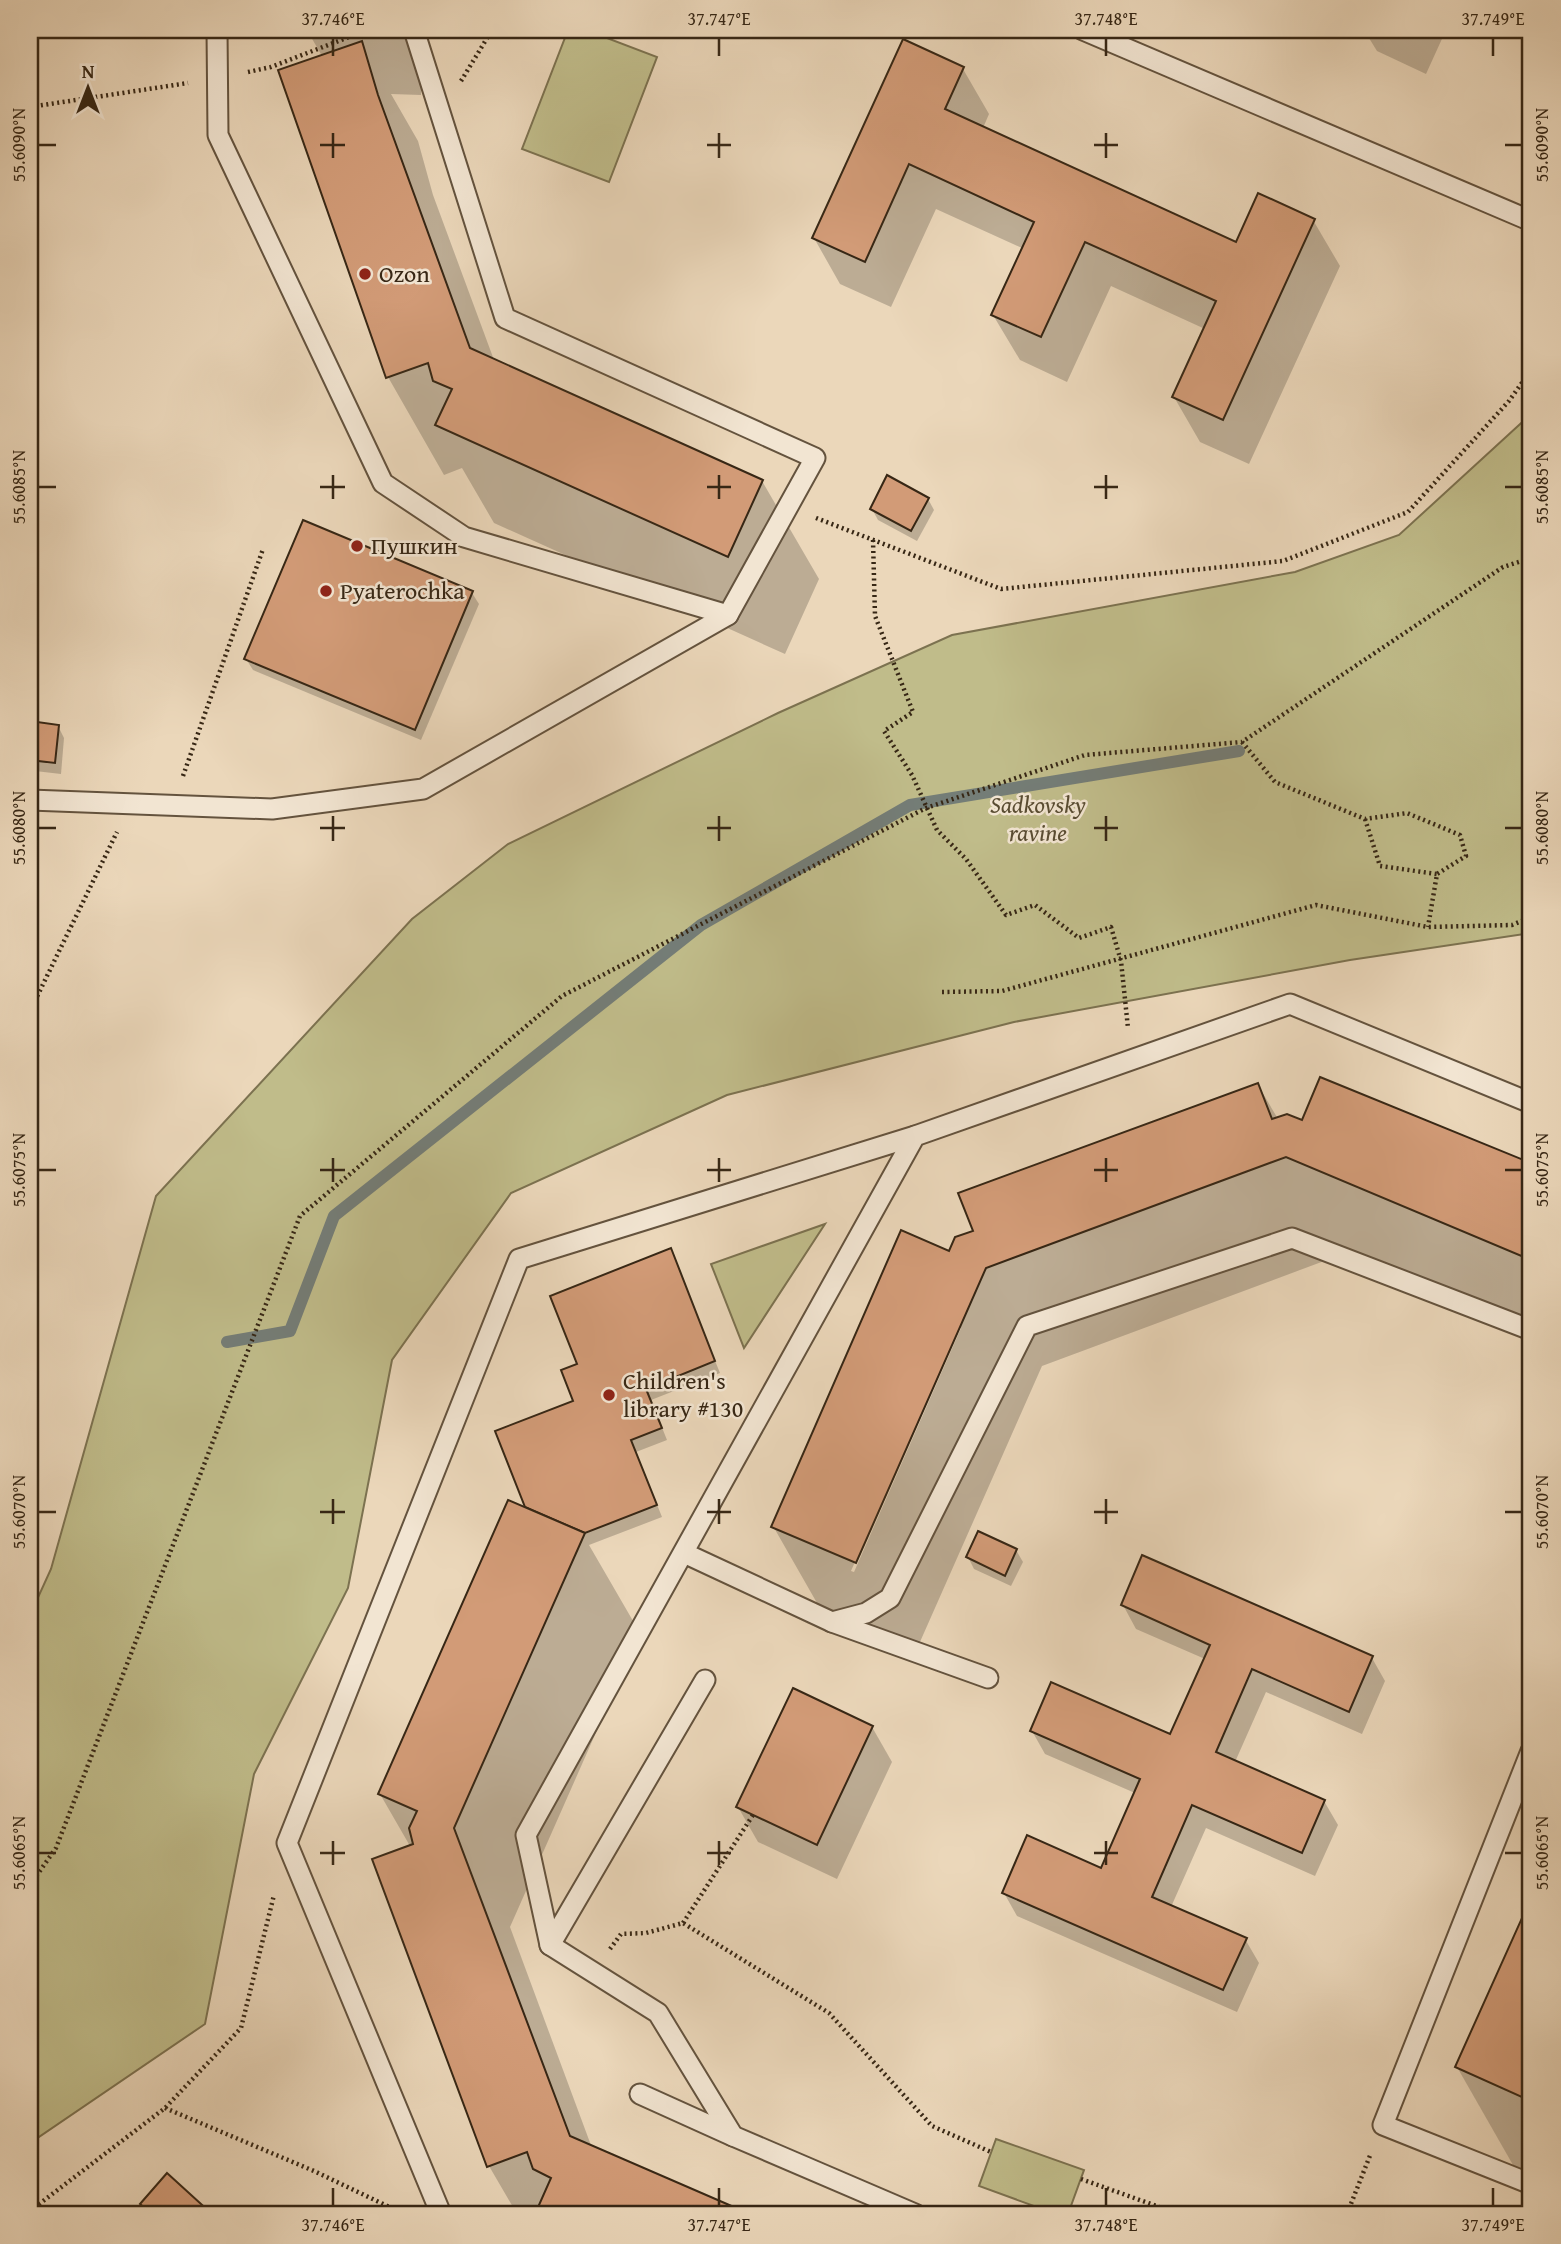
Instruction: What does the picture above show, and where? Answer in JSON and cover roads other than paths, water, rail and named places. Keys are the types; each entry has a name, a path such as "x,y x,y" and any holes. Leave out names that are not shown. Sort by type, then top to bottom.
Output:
{"lane":[{"path":"217,30 218,135 383,484 464,537 728,615"},
{"path":"30,800 272,809 423,789 728,615 815,458 505,318 414,30"},
{"path":"1083,30 1531,221"},
{"path":"441,2214 287,1843 519,1259 915,1136 1290,1004 1531,1103"},
{"path":"733,2136 658,2013 550,1945 526,1835 915,1136"},
{"path":"832,1622 866,1613 890,1598 1027,1326 1292,1238 1531,1330"},
{"path":"684,1553 832,1622 988,1678"},
{"path":"550,1945 705,1680"},
{"path":"1531,1751 1383,2125 1531,2184"},
{"path":"640,2094 915,2214"}],"waterway":[{"path":"227,1342 290,1331 334,1216 701,925 910,805 1239,751"}],"place":[{"name":"Ozon","path":"365,274"},
{"name":"Пушкин","path":"357,546"},
{"name":"Pyaterochka","path":"326,591"},
{"name":"Children's library #130","path":"609,1395"}],"park label":[{"name":"Sadkovsky ravine","path":"1038,819"}]}
